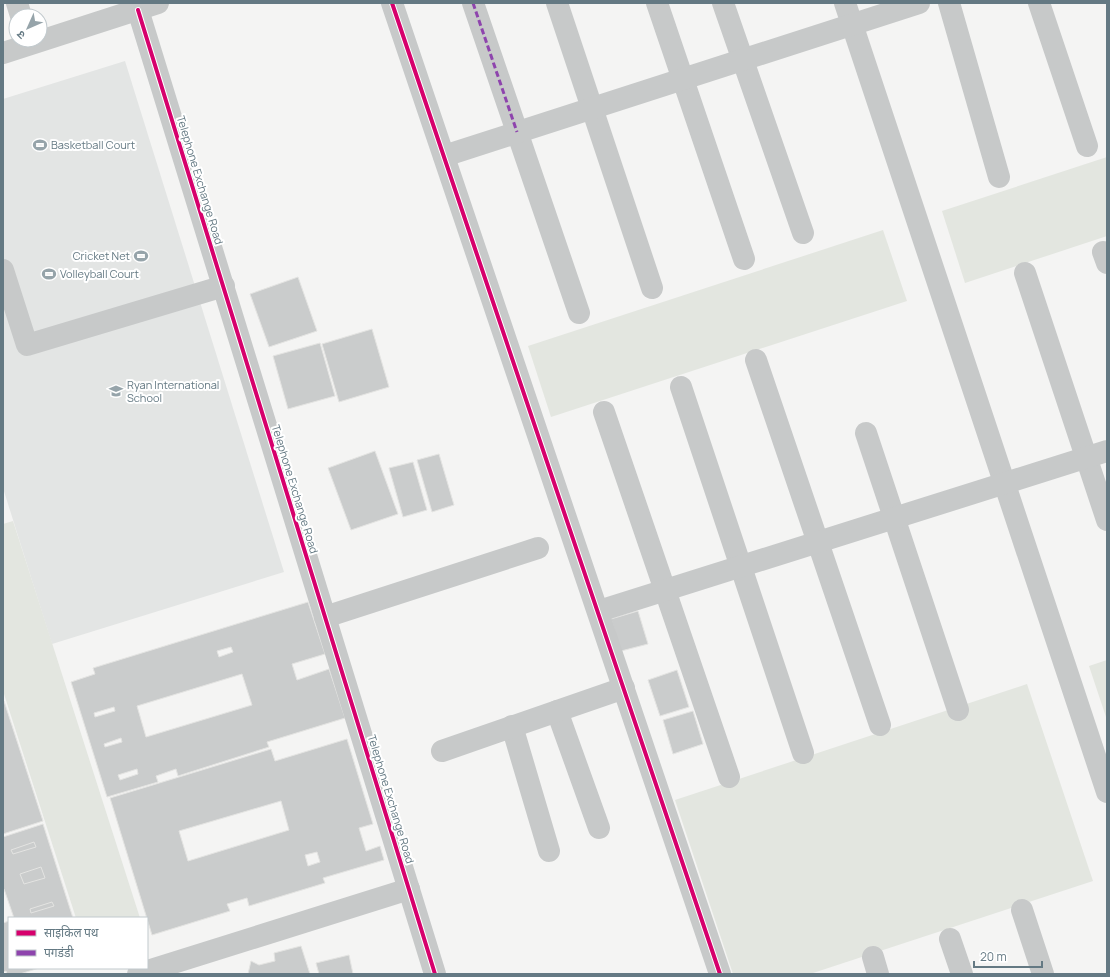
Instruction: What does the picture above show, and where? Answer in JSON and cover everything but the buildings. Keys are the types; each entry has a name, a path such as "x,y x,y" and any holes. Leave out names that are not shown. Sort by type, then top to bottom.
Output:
{"street":[{"path":"392,3 599,611 720,974"},
{"path":"473,3 579,313"},
{"path":"557,3 652,288"},
{"path":"657,3 744,259"},
{"path":"723,3 803,233"},
{"path":"845,3 1107,792"},
{"path":"444,156 920,3"},
{"path":"950,3 1000,177"},
{"path":"1039,3 1087,146"},
{"path":"48,36 148,6"},
{"name":"Telephone Exchange Road","path":"148,6 224,286 435,974"},
{"path":"3,53 15,48"},
{"path":"3,270 27,345 224,286"},
{"path":"1025,273 1107,520"},
{"path":"756,360 880,726"},
{"path":"681,387 803,753"},
{"path":"604,412 729,777"},
{"path":"866,433 958,710"},
{"path":"599,611 1107,451"},
{"path":"325,617 538,548"},
{"path":"442,751 624,688"},
{"path":"558,711 599,828"},
{"path":"512,726 549,851"},
{"path":"138,974 409,888"},
{"path":"1022,910 1043,974"},
{"path":"950,939 962,974"}],"shaded area":[{"name":"Ryan International School","path":"125,61 284,572 52,644 3,488 3,99"},
{"path":"1107,157 1107,236 965,283 942,211"},
{"path":"883,230 907,301 551,417 528,346"},
{"path":"13,521 140,917 76,917 3,694 3,524"},
{"path":"1107,660 1107,720 1089,666"},
{"path":"1027,684 1093,881 810,974 733,974 675,800"}],"marked path":[{"path":"473,3 517,132"}],"cycle path":[{"path":"392,3 720,974"},
{"path":"138,10 435,974"}],"place":[{"name":"Basketball Court","path":"40,145"},
{"name":"Cricket Net","path":"141,256"},
{"name":"Volleyball Court","path":"49,274"},
{"name":"Ryan International School","path":"116,391"}]}
